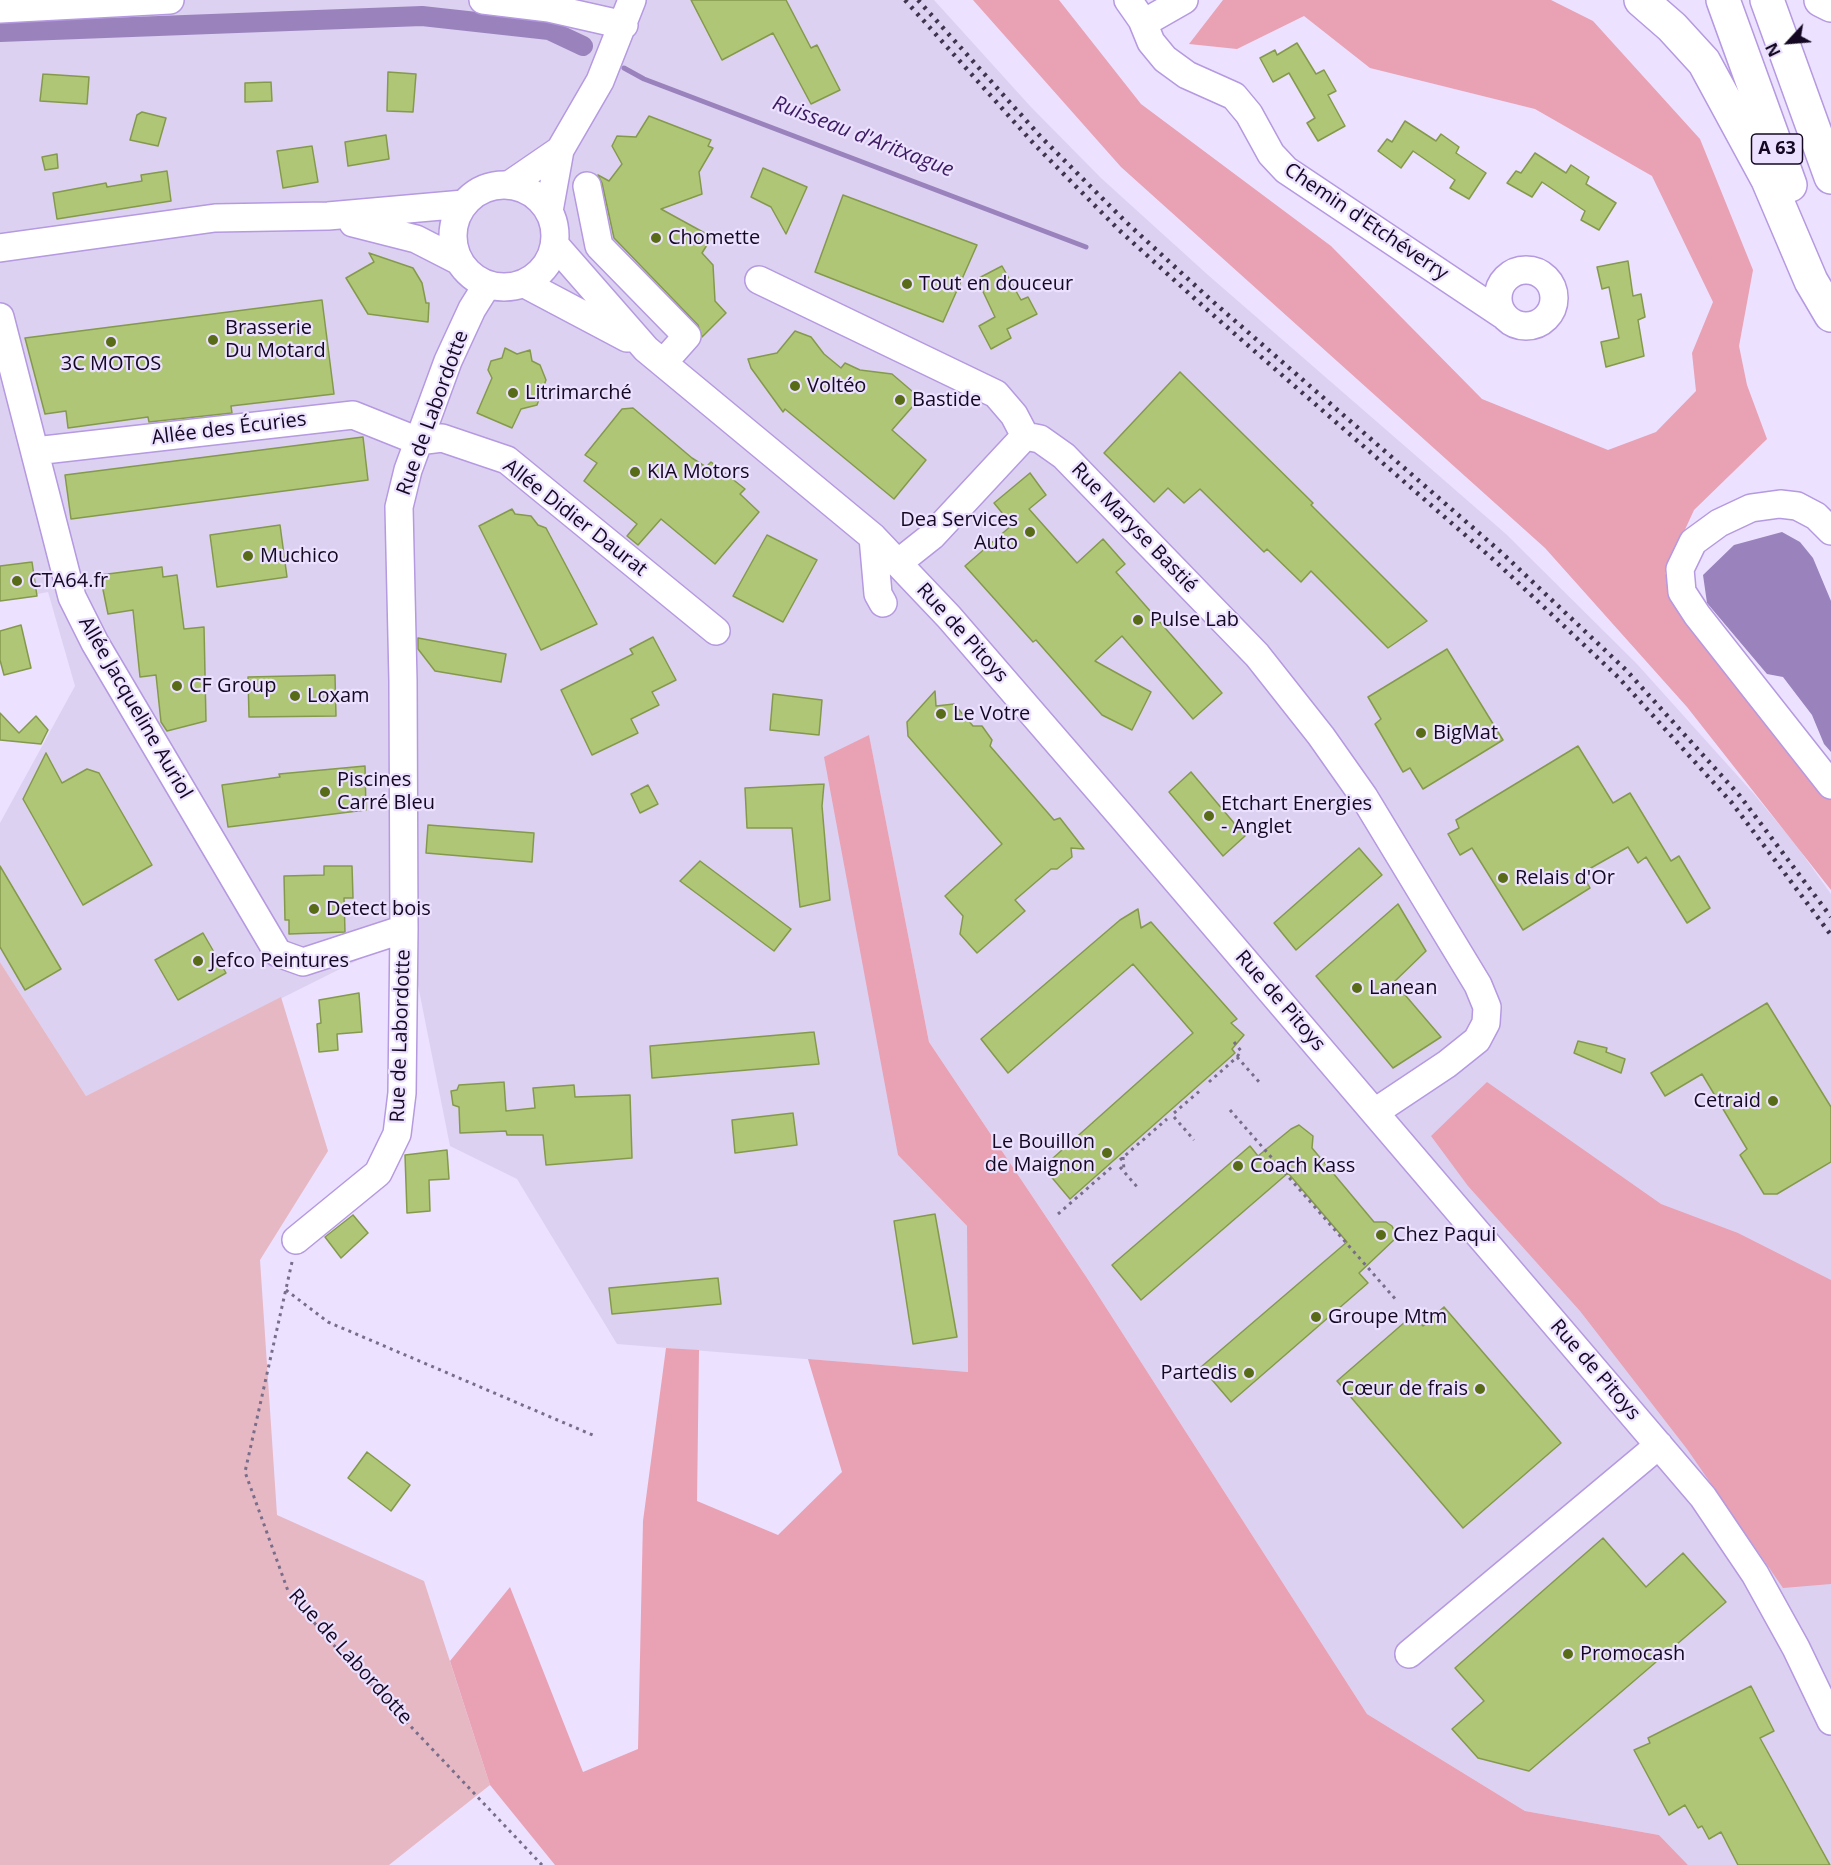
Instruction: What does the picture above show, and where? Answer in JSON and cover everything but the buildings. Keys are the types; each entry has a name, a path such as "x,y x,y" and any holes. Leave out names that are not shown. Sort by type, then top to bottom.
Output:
{"highway":[{"path":"1641,0 1672,27 1704,62 1716,81 1768,180 1811,281 1831,315"},
{"name":"A 63","path":"1723,0 1831,298"},
{"name":"A 63","path":"1767,0 1831,177"},
{"path":"1821,0 1831,5"}],"street":[{"path":"0,9 170,0"},
{"path":"483,0 549,8 628,12 600,81 560,150 549,211"},
{"name":"Chemin d'Etchéverry","path":"1135,10 1149,20 1184,0"},
{"name":"Chemin d'Etchéverry","path":"1135,10 1151,42 1165,59 1187,75 1234,96 1249,114 1271,154 1286,170 1503,315"},
{"path":"509,185 560,150"},
{"path":"328,216 416,239 459,261 471,276 487,285 506,288 525,284 539,274 549,261 555,245 555,228 549,211 539,198 525,189 509,185 484,189 464,204 453,232 459,261"},
{"path":"587,186 599,246 687,336 655,356"},
{"path":"0,248 215,218 328,216 464,204"},
{"path":"555,245 655,356"},
{"path":"759,280 996,394 1014,415 1025,436 932,536 898,562"},
{"path":"525,284 655,356"},
{"name":"Rue de Labordotte","path":"297,1240 378,1173 398,1134 402,1092 404,929 404,681 399,507 418,441 460,333 487,285"},
{"name":"Allée Jacqueline Auriol","path":"0,317 72,597 95,643 278,953 303,962 404,929"},
{"name":"Rue de Pitoys","path":"655,356 873,537 949,617 1136,852 1375,1112 1702,1497 1755,1574 1796,1648 1831,1721"},
{"name":"Allée des Écuries","path":"35,451 353,415 418,441"},
{"name":"Rue Maryse Bastié","path":"1025,436 1040,439 1057,449 1257,655 1321,736 1364,797 1478,984 1486,1007 1486,1023 1477,1040 1447,1064 1375,1112"},
{"name":"Allée Didier Daurat","path":"418,441 442,438 507,460 716,631"},
{"path":"1831,531 1815,516 1797,506 1780,504 1751,508 1719,523 1693,542 1680,569 1683,592 1696,615 1831,785"},
{"path":"873,537 878,594 883,603"},
{"path":"1409,1654 1659,1445"}],"path":[{"path":"1209,1082 1237,1058 1241,1051 1234,1042"},
{"path":"1237,1058 1260,1084"},
{"path":"1194,1140 1174,1115 1202,1089"},
{"path":"1230,1110 1397,1301"},
{"path":"1124,1172 1122,1159 1167,1119"},
{"path":"1058,1214 1113,1166"},
{"path":"1120,1167 1138,1188"},
{"name":"Rue de Labordotte","path":"297,1240 245,1472 288,1591 327,1638 542,1865"},
{"path":"286,1290 328,1322 595,1436"}],"shaded area":[{"path":"0,0 934,0 1031,107 1101,178 1208,275 1506,534 1637,664 1754,794 1796,845 1831,894 1831,1865 1688,1865 1659,1835 1525,1811 1367,1714 1087,1278 929,1042 869,736 898,1155 967,1226 968,1372 617,1344 517,1179 450,1146 408,935 86,1096 0,962 0,823 75,686 48,592 0,601"},
{"path":"973,0 1059,0 1141,104 1331,246 1482,399 1608,450 1656,432 1696,391 1692,353 1713,302 1652,176 1535,109 1370,68 1304,16 1237,49 1189,44 1223,0 1551,0 1593,21 1700,139 1753,270 1739,346 1747,385 1767,439 1694,510 1665,573 1686,611 1831,795 1831,890 1687,707 1545,548 1121,167"},
{"path":"1782,532 1800,542 1813,558 1831,601 1831,752 1824,744 1812,715 1783,677 1767,674 1707,603 1703,575 1734,545"},
{"path":"869,735 929,1042 1087,1278 1367,1714 1525,1811 1659,1835 1688,1865 555,1865 490,1785 450,1661 510,1587 583,1772 638,1749 643,1521 666,1348 699,1350 697,1501 778,1535 842,1472 808,1359 968,1372 967,1226 898,1155 824,757"},
{"path":"0,962 86,1096 281,997 328,1151 260,1260 277,1515 424,1581 490,1785 389,1865 0,1865"},
{"path":"1487,1082 1661,1204 1738,1233 1831,1280 1831,1584 1783,1588 1687,1449 1580,1311 1468,1186 1431,1136"}],"waterway":[{"name":"Ruisseau d'Aritxague","path":"0,32 422,16 549,30 583,46"},
{"name":"Ruisseau d'Aritxague","path":"624,68 644,79 1086,247"}],"railway":[{"path":"905,0 1034,144 1119,230 1495,561 1618,677 1732,803 1831,935"},
{"path":"918,0 1041,137 1127,223 1211,300 1502,553 1626,670 1740,796 1831,917"}],"place":[{"name":"Chomette","path":"656,238"},
{"name":"Tout en douceur","path":"907,284"},
{"name":"Brasserie Du Motard","path":"213,340"},
{"name":"3C MOTOS","path":"111,342"},
{"name":"Voltéo","path":"795,386"},
{"name":"Litrimarché","path":"513,393"},
{"name":"Bastide","path":"900,400"},
{"name":"KIA Motors","path":"635,472"},
{"name":"Dea Services Auto","path":"1030,532"},
{"name":"Muchico","path":"248,556"},
{"name":"CTA64.fr","path":"17,581"},
{"name":"Pulse Lab","path":"1138,620"},
{"name":"CF Group","path":"177,686"},
{"name":"Loxam","path":"295,696"},
{"name":"Le Votre","path":"941,714"},
{"name":"BigMat","path":"1421,733"},
{"name":"Piscines Carré Bleu","path":"325,792"},
{"name":"Etchart Energies - Anglet","path":"1209,816"},
{"name":"Relais d'Or","path":"1503,878"},
{"name":"Detect bois","path":"314,909"},
{"name":"Jefco Peintures","path":"198,961"},
{"name":"Lanean","path":"1357,988"},
{"name":"Cetraid","path":"1773,1101"},
{"name":"Le Bouillon de Maignon","path":"1107,1153"},
{"name":"Coach Kass","path":"1238,1166"},
{"name":"Chez Paqui","path":"1381,1235"},
{"name":"Groupe Mtm","path":"1316,1317"},
{"name":"Partedis","path":"1249,1373"},
{"name":"Cœur de frais","path":"1480,1389"},
{"name":"Promocash","path":"1568,1654"}]}
